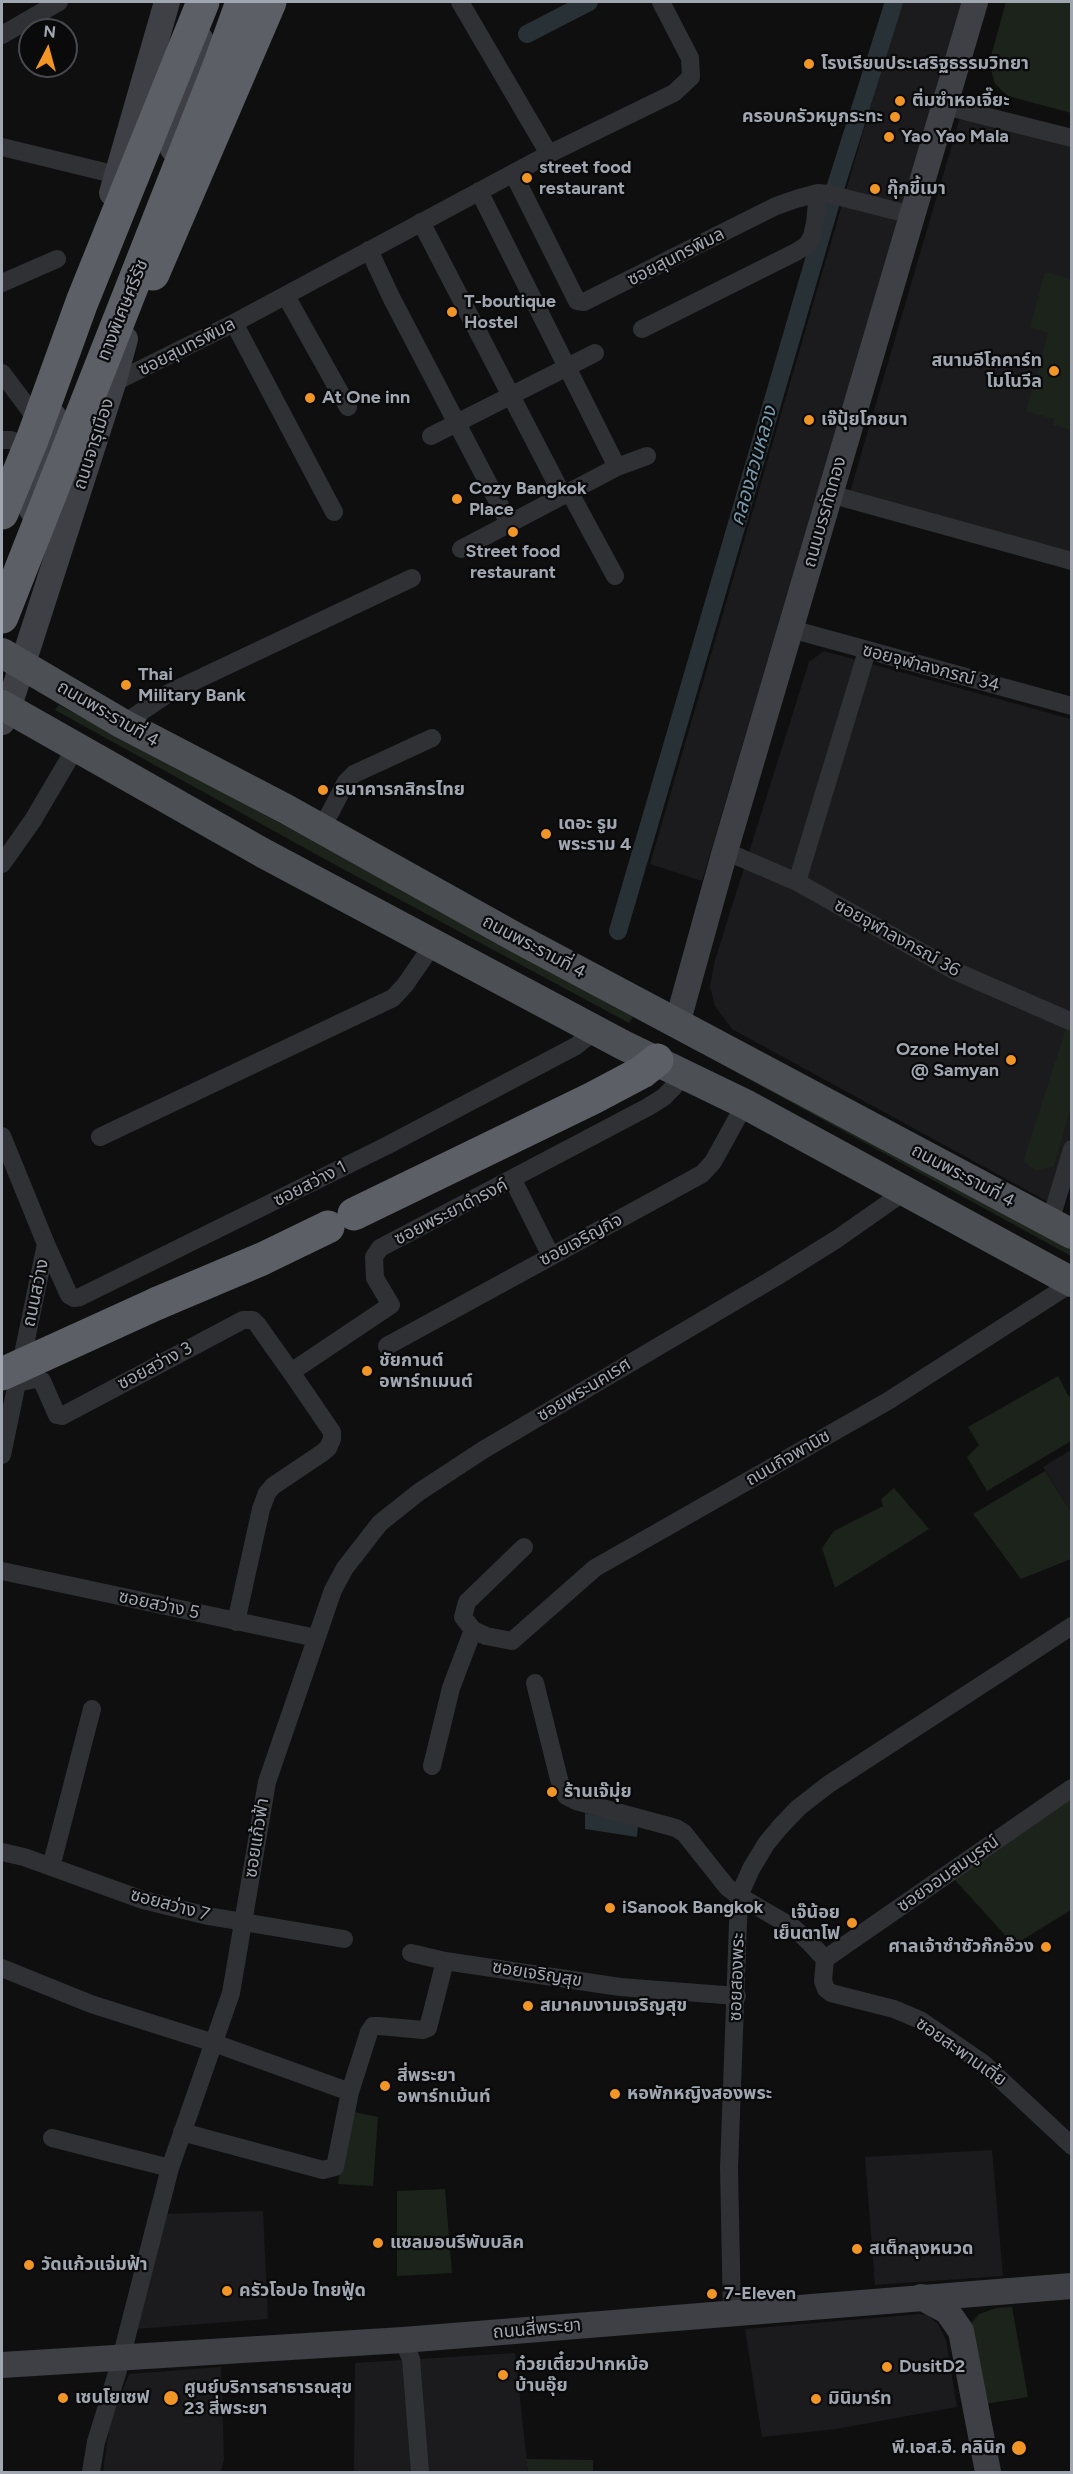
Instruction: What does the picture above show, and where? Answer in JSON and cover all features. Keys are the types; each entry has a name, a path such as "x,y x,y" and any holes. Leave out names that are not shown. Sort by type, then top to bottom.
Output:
{"highway":[{"path":"2,513 32,440 82,302 203,2"},
{"name":"ทางพิเศษศรีรัช","path":"2,617 219,66 242,2"},
{"path":"126,333 182,209 270,2"},
{"path":"13,1372 158,1303 262,1259 341,1221 593,1098 642,1072 657,1060"}],"main road":[{"path":"167,2 117,175 47,443 11,597 6,685 76,747 263,853 596,1030 745,1104 1071,1282"},
{"name":"ถนนจารุเมือง","path":"6,685 113,383 211,2"},
{"name":"ถนนบรรทัดทอง","path":"676,1024 725,850 975,2"},
{"name":"ถนนพระรามที่ 4","path":"6,685 123,724 676,1024 1061,1228"},
{"path":"657,1060 676,1024"},
{"name":"ถนนสี่พระยา","path":"2,2365 403,2340 1071,2286"},
{"path":"979,2292 964,2312 961,2331 988,2472"},
{"path":"921,2297 947,2311 961,2331"}],"street":[{"path":"2,35 59,2"},
{"path":"460,2 549,154"},
{"name":"ซอยสุนทรพิมล","path":"113,383 286,296 549,154 675,93 692,77 690,58 661,2"},
{"path":"945,106 1071,138"},
{"path":"2,147 117,175"},
{"name":"ซอยสุนทรพิมล","path":"513,173 577,301 584,302 776,206 823,194 849,198 912,215"},
{"path":"479,191 617,467"},
{"path":"642,329 796,252 807,244 812,236 823,194"},
{"path":"421,222 511,395 615,576"},
{"path":"369,250 509,523"},
{"path":"2,283 57,259"},
{"path":"286,296 348,407"},
{"path":"234,323 334,512"},
{"path":"431,436 595,353"},
{"path":"2,373 47,443"},
{"path":"2,440 47,443"},
{"path":"461,549 617,467 647,456"},
{"path":"830,494 1071,561"},
{"path":"123,724 169,693 412,578"},
{"name":"ซอยจุฬาลงกรณ์ 34","path":"791,629 1071,706"},
{"path":"797,882 867,651"},
{"path":"320,829 346,782 354,774 432,738"},
{"path":"2,864 33,820 76,747"},
{"name":"ซอยจุฬาลงกรณ์ 36","path":"725,850 797,882 955,971 1071,1022"},
{"path":"100,1137 393,998 405,985 434,943"},
{"name":"ซอยสว่าง 1","path":"46,1244 69,1295 74,1298 80,1297 386,1146 576,1046 596,1030"},
{"name":"ซอยพระยาดำรงค์","path":"291,1372 391,1305 375,1278 373,1268 374,1257 380,1248 648,1107 664,1097 686,1074"},
{"name":"ซอยเจริญกิจ","path":"387,1346 702,1174 713,1162 745,1104"},
{"name":"ถนนสว่าง","path":"2,1137 46,1244 13,1372 2,1455"},
{"path":"1061,1228 1071,1149"},
{"path":"513,1180 551,1256"},
{"name":"ซอยพระนคเรศ","path":"316,1638 333,1590 345,1568 380,1523 418,1492 483,1450 776,1277 837,1239 904,1192"},
{"name":"ถนนกิจพานิช","path":"473,1630 486,1636 512,1641 595,1568 888,1401 1071,1282"},
{"name":"ซอยสว่าง 3","path":"13,1372 42,1381 57,1415 62,1416 243,1320 254,1320 291,1372"},
{"path":"2,1356 13,1372"},
{"path":"236,1622 261,1509 267,1493 273,1486 322,1453 328,1448 332,1439 332,1432 291,1372"},
{"path":"432,1766 451,1688 473,1630 463,1617 467,1602 524,1547"},
{"name":"ซอยสว่าง 5","path":"2,1571 316,1638"},
{"name":"ซอยสองพระ","path":"732,2314 729,2168 739,1896 766,1844 798,1808 867,1758 1071,1626"},
{"name":"ซอยแก้วฟ้า","path":"91,2472 96,2442 170,2168 231,1993 267,1782 316,1638"},
{"path":"535,1683 566,1796 576,1801 676,1828 684,1833 727,1887 794,1928 825,1959"},
{"path":"51,1867 92,1709"},
{"name":"ซอยจอมสมบูรณ์","path":"825,1959 1071,1788"},
{"name":"ซอยสว่าง 7","path":"2,1852 143,1900 208,1917 244,1921 344,1940"},
{"name":"ซอยเจริญสุข","path":"411,1953 445,1961 620,1987 737,1996"},
{"name":"ซอยสะพานเตี้ย","path":"825,1959 823,1982 831,1993 894,2009 920,2020 984,2064 1071,2146"},
{"path":"182,2132 313,2167 330,2169 335,2167 350,2092 364,2045 373,2026 423,2030 428,2028 432,2021 445,1961"},
{"path":"2,1968 91,2004 214,2043 350,2092"},
{"path":"52,2138 170,2168"},
{"path":"403,2340 411,2359 420,2472"}],"shaded area":[{"path":"901,2 963,2 702,881 650,864"},
{"path":"1006,2 1071,2 1071,113 1008,96 995,84 989,63"},
{"path":"961,114 1071,143 1071,553 850,492"},
{"name":"สนามอีโกคาร์ท โมโนวีล","path":"1045,272 1071,279 1071,430 1053,425 1054,419 1026,411 1048,333 1030,327"},
{"path":"824,651 1071,719 1072,1129 1052,1204 732,1029 715,1006 710,987 715,960 809,662"},
{"path":"59,705 323,846 633,1017 629,1023 330,862 55,710"},
{"path":"1067,1026 1071,1027 1071,1107 1054,1166 1036,1171 1023,1161"},
{"path":"723,1065 1071,1245 1071,1256"},
{"path":"1058,1376 1069,1397 1071,1396 1071,1441 987,1491 967,1457 979,1445 968,1427"},
{"path":"1071,1450 1071,1512 1043,1467"},
{"path":"1045,1471 1071,1512 1071,1559 1021,1579 973,1514"},
{"path":"894,1488 929,1529 835,1588 822,1548 834,1531 883,1506 881,1499"},
{"path":"1071,1799 1071,1910 1014,1945 954,1879"},
{"path":"585,1813 638,1825 637,1837 585,1829"},
{"path":"350,2111 378,2117 373,2186 338,2184"},
{"path":"992,2150 1003,2276 875,2285 865,2157"},
{"path":"445,2189 452,2273 397,2276 397,2191"},
{"path":"263,2211 268,2319 135,2329 164,2214"},
{"path":"1012,2307 1028,2397 985,2404 971,2323 979,2314 996,2308"},
{"path":"928,2315 938,2324 946,2340 957,2407 836,2429 762,2437 745,2329"},
{"path":"515,2353 528,2472 354,2472 355,2363"},
{"name":"ศูนย์บริการสาธารณสุข 23 สี่พระยา","path":"221,2367 224,2459 221,2472 103,2472 110,2423 129,2374"},
{"path":"526,2459 593,2460 593,2472 528,2472"}],"waterway":[{"path":"527,34 589,2"},
{"name":"คลองสวนหลวง","path":"618,931 833,195 894,2"}],"place":[{"name":"โรงเรียนประเสริฐธรรมวิทยา","path":"809,64"},
{"name":"ติ่มซำหอเจี๊ยะ","path":"900,101"},
{"name":"ครอบครัวหมูกระทะ","path":"895,117"},
{"name":"Yao Yao Mala","path":"889,137"},
{"name":"street food restaurant","path":"527,178"},
{"name":"กุ๊กขี้เมา","path":"875,189"},
{"name":"T-boutique Hostel","path":"452,312"},
{"name":"สนามอีโกคาร์ท โมโนวีล","path":"1054,371"},
{"name":"At One inn","path":"310,398"},
{"name":"เจ๊ปุ้ยโภชนา","path":"809,420"},
{"name":"Cozy Bangkok Place","path":"457,499"},
{"name":"Street food restaurant","path":"513,532"},
{"name":"Thai Military Bank","path":"126,685"},
{"name":"ธนาคารกสิกรไทย","path":"323,790"},
{"name":"เดอะ รูม พระราม 4","path":"546,834"},
{"name":"Ozone Hotel @ Samyan","path":"1011,1060"},
{"name":"ชัยกานต์ อพาร์ทเมนต์","path":"367,1371"},
{"name":"ร้านเจ๊มุ่ย","path":"552,1792"},
{"name":"iSanook Bangkok","path":"610,1908"},
{"name":"เจ๊น้อย เย็นตาโฟ","path":"852,1923"},
{"name":"ศาลเจ้าซำซัวก๊กอ๊วง","path":"1046,1947"},
{"name":"สมาคมงามเจริญสุข","path":"528,2006"},
{"name":"สี่พระยา อพาร์ทเม้นท์","path":"385,2086"},
{"name":"หอพักหญิงสองพระ","path":"615,2094"},
{"name":"แซลมอนรีพับบลิค","path":"378,2243"},
{"name":"สเต็กลุงหนวด","path":"857,2249"},
{"name":"วัดแก้วแจ่มฟ้า","path":"29,2265"},
{"name":"ครัวโอปอ ไทยฟู้ด","path":"227,2291"},
{"name":"7-Eleven","path":"712,2294"},
{"name":"DusitD2","path":"887,2367"},
{"name":"ก๋วยเตี๋ยวปากหม้อ บ้านอุ๊ย","path":"503,2375"},
{"name":"เซนโยเซฟ","path":"63,2398"},
{"name":"ศูนย์บริการสาธารณสุข 23 สี่พระยา","path":"171,2398"},
{"name":"มินิมาร์ท","path":"816,2399"},
{"name":"พี.เอส.อี. คลินิก","path":"1019,2448"}]}
